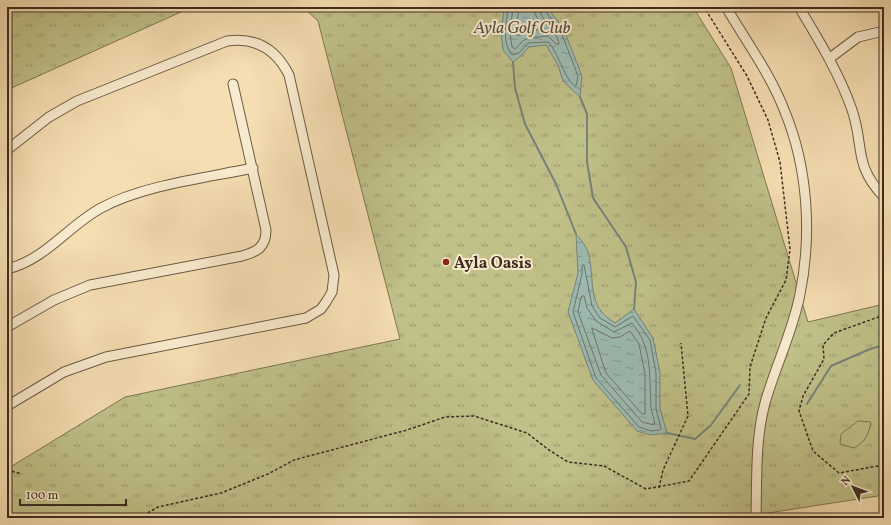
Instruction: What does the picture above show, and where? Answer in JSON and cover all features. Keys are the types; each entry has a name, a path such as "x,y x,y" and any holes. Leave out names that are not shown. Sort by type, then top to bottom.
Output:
{"street":[{"path":"726,7 768,78 785,112 799,159 806,216 805,256 800,296 769,390 762,420 758,457 756,518"},
{"path":"799,7 830,58 855,119 860,154 864,169 873,186 884,197"},
{"path":"830,58 858,37 884,32"},
{"path":"7,150 50,117 77,101 227,41 246,40 256,42 275,54 289,74 329,249 334,284 332,292 321,309 306,318 106,356 83,363 64,372 7,406"},
{"path":"7,327 54,300 90,285 242,256 257,250 264,243 266,230 233,84"},
{"path":"7,269 40,254 88,217 118,200 141,192 253,168"}],"path":[{"path":"139,518 158,507 221,493 268,474 294,460 407,430 445,417 474,416 519,430 527,433 568,462 604,466 646,489 659,488 689,481 750,394 750,367 766,318 786,280 790,249 780,162 768,120 747,76 704,7"},
{"path":"884,315 834,333 823,345 824,359 803,396 799,411 813,451 839,473 878,466 884,461"},
{"path":"659,488 663,470 684,428 689,411 681,343"},
{"path":"7,470 22,474"}],"green space":[{"path":"7,7 192,7 7,90"},
{"path":"303,7 693,7 731,68 808,322 884,304 884,495 736,518 7,518 7,469 125,397 400,339 318,21"},
{"path":"858,421 871,422 864,440 854,448 840,444 841,434"}],"water":[{"name":"Ayla Golf Club","path":"504,7 547,7 564,30 582,76 580,97 563,81 558,65 546,45 529,47 513,62 503,50 501,33"},
{"path":"576,234 588,252 593,292 599,308 615,323 634,309 653,338 660,373 660,408 667,433 650,435 637,431 593,380 568,312 578,273"}],"waterway":[{"path":"513,62 515,88 525,124 556,184 576,234"},
{"path":"580,97 587,114 587,162 593,198 626,247 636,282 634,309"},
{"path":"807,404 831,366 870,349 884,345"},
{"path":"667,433 695,439 711,425 740,385"}],"place":[{"name":"Ayla Oasis","path":"446,262"}]}
